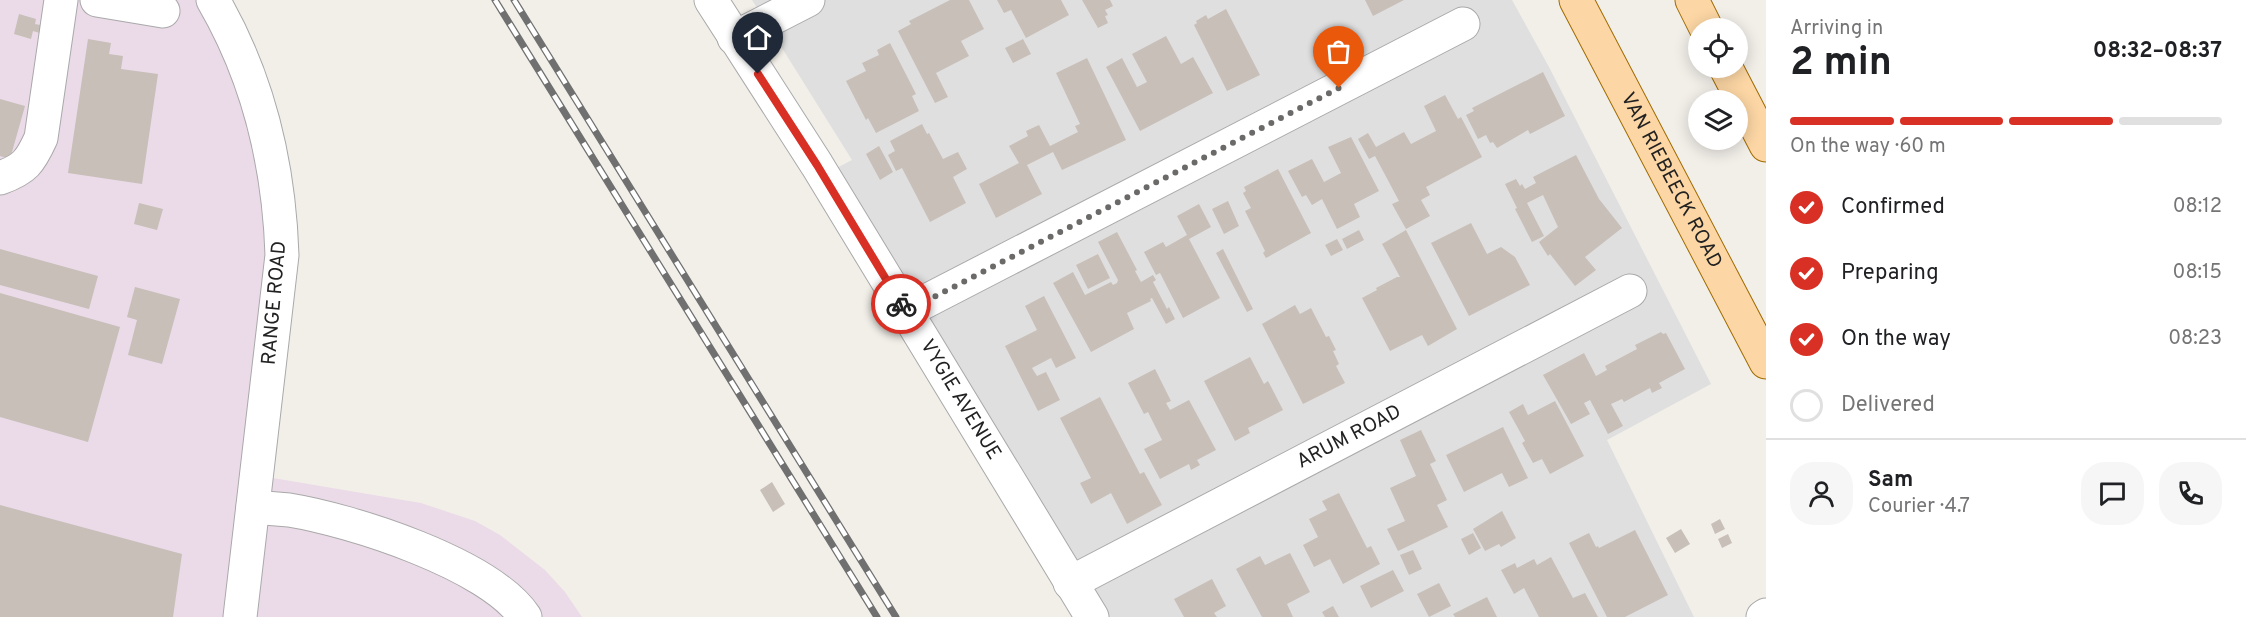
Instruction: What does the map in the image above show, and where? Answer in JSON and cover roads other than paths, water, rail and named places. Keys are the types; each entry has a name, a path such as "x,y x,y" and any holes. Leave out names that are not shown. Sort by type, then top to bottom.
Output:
{"main road":[{"name":"VAN RIEBEECK ROAD","path":"1576,0 1766,362"},
{"path":"1692,0 1701,18"},
{"path":"1731,78 1766,145"}],"street":[{"path":"0,178 24,167 41,138 61,0"},
{"path":"97,0 163,11"},
{"name":"RANGE ROAD","path":"213,0 242,56 256,94 271,154 280,214 282,255 240,617"},
{"name":"VYGIE AVENUE","path":"711,0 817,165 1092,617"},
{"path":"734,38 808,0"},
{"path":"905,312 1463,24"},
{"name":"ARUM ROAD","path":"1070,583 1630,291"},
{"path":"253,507 290,511 343,523 424,549 490,583 517,604 525,617"}],"railway":[{"path":"495,0 877,617"},
{"path":"514,0 896,617"}]}
